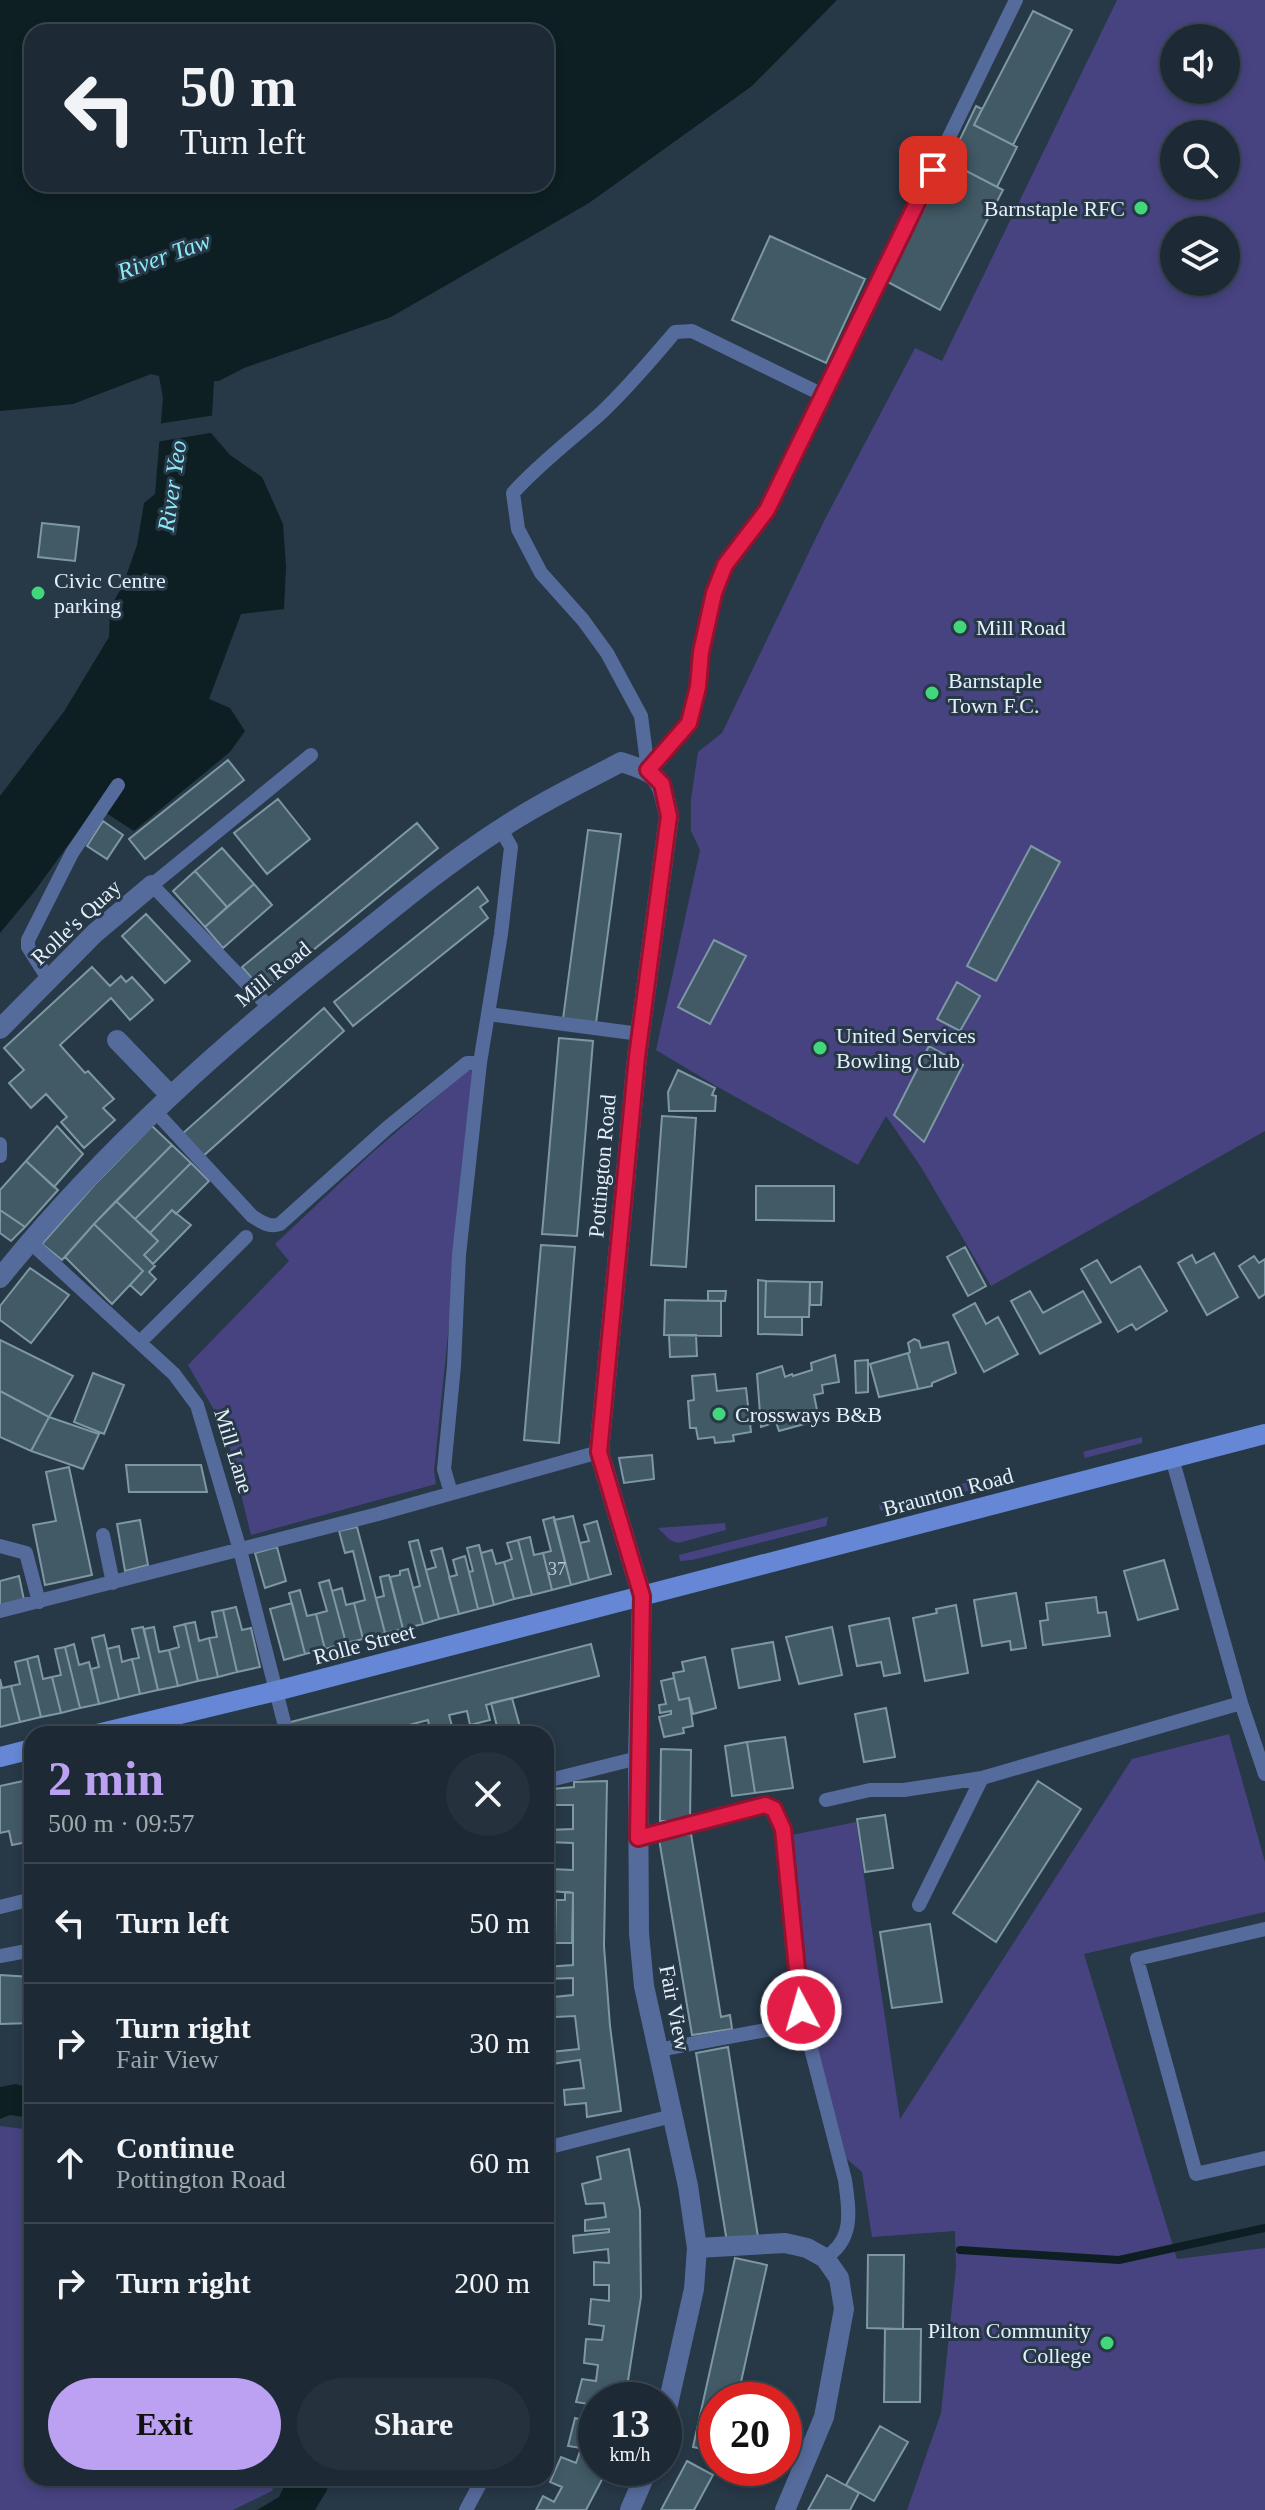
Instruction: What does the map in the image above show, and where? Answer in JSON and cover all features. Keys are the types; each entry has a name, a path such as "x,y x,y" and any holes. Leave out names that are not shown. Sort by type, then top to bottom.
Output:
{"main road":[{"name":"Braunton Road","path":"642,1596 1265,1434"},
{"name":"Rolle Street","path":"130,1726 642,1596"},
{"path":"0,1757 24,1751"}],"street":[{"name":"Mill Road","path":"0,1278 29,1241 170,1095 269,1007 452,863 500,828 621,762 648,770"},
{"name":"Pottington Road","path":"642,1596 599,1452 640,1034 669,816 662,784 648,770"},
{"name":"Rolle's Quay","path":"0,1029 95,933 152,885"},
{"path":"117,1040 170,1095"},
{"name":"Fair View","path":"642,1596 638,1758 639,1933 644,1986 688,2186 697,2248 694,2289 673,2382"},
{"path":"697,2248 785,2243 807,2248 825,2258 839,2278 844,2309 824,2417 785,2510"},
{"path":"630,2510 640,2486"}],"lane":[{"path":"648,770 689,723 711,608 725,565 767,510 1016,0"},
{"path":"648,770 641,716 607,653 583,620 541,573 518,529 513,493 544,461 601,413 675,332 692,331 823,395"},
{"path":"269,1007 152,885 311,755"},
{"path":"49,980 35,962 28,940 72,853 118,785"},
{"path":"451,1493 444,1469 454,1366 459,1255 480,1063 501,934 511,847 500,828"},
{"path":"488,1014 640,1034"},
{"path":"154,1110 252,1216 274,1226 467,1063 480,1063"},
{"path":"0,1144 0,1156"},
{"path":"140,1342 246,1237"},
{"name":"Mill Lane","path":"29,1241 174,1374 197,1405 240,1550 285,1726"},
{"path":"0,1611 240,1550 599,1452"},
{"path":"1172,1458 1241,1703 1265,1774"},
{"path":"103,1535 113,1583"},
{"path":"0,1546 26,1553 39,1602"},
{"path":"826,1800 870,1790 904,1790 982,1778 1241,1703"},
{"path":"554,1779 638,1758"},
{"path":"919,1905 982,1778"},
{"path":"638,1838 765,1805 774,1809 783,1829 801,2010 845,2180 848,2204 848,2232 825,2258"},
{"path":"0,1907 24,1901"},
{"path":"1265,1929 1137,1959 1196,2174 1265,2158"},
{"path":"0,1956 24,1952"},
{"path":"658,2050 804,2023"},
{"path":"554,2146 672,2116"},
{"path":"466,2510 479,2486"}],"shaded area":[{"path":"1117,0 1265,0 1265,1131 991,1286 921,1167 886,1116 858,1165 656,1050 700,850 691,831 691,799 698,752 722,733 824,521 915,348 942,361"},
{"path":"468,1070 475,1071 434,1471 436,1484 251,1535 225,1429 188,1365 289,1261 275,1244 372,1153"},
{"path":"1142,1437 1142,1443 1085,1458 1083,1452 1086,1451"},
{"path":"1001,1474 1000,1482 889,1513 880,1510 879,1504"},
{"path":"828,1517 826,1526 680,1561 679,1555"},
{"path":"725,1523 726,1530 678,1543 658,1528"},
{"path":"1229,1734 1265,1862 1265,1912 1084,1954 1177,2259 1265,2248 1265,2510 907,2510 941,2413 956,2267 955,2231 872,2237 862,2172 847,2159 811,2024 792,1835 856,1822 900,2119 1132,1759"},
{"path":"0,2126 24,2129 24,2486 274,2486 272,2491 233,2510 0,2510"}],"water":[{"path":"0,0 837,0 752,86 589,203 391,317 214,381 211,433 230,455 262,477 283,524 286,567 284,609 241,614 209,699 230,708 245,731 230,752 134,831 106,813 79,830 0,933 0,796 65,710 109,637 110,608 123,585 137,545 144,503 155,494 163,398 159,376 151,374 73,404 0,411"},
{"path":"16,2084 24,2086 24,2117 10,2115 0,2119 0,2087"},
{"path":"284,2486 328,2486 315,2510 257,2510 279,2497"}],"pier":[{"path":"216,415 216,432 156,442 157,424"}],"building":[{"path":"1033,11 1072,30 1013,145 974,125"},
{"path":"976,106 982,109 974,125 1017,147 997,187 949,162"},
{"path":"949,162 1003,190 940,310 886,281"},
{"path":"770,236 865,279 826,363 732,320"},
{"path":"42,523 79,527 75,561 38,557"},
{"path":"228,760 244,780 145,859 129,839"},
{"path":"278,799 310,839 267,874 234,833"},
{"path":"103,821 123,835 107,859 87,846"},
{"path":"417,823 438,848 263,991 242,967"},
{"path":"588,830 621,834 596,1023 563,1019"},
{"path":"1031,846 1060,862 996,981 967,966"},
{"path":"222,848 254,884 227,907 195,871"},
{"path":"195,871 227,907 205,927 173,891"},
{"path":"254,884 272,905 223,948 205,927"},
{"path":"478,887 488,901 480,907 488,918 353,1026 334,1002"},
{"path":"146,914 190,961 165,983 122,936"},
{"path":"714,940 746,956 710,1024 678,1007"},
{"path":"92,967 110,986 121,976 126,982 132,977 153,1000 130,1020 111,998 60,1045 114,1099 103,1108 115,1120 84,1148 61,1122 67,1117 46,1094 31,1108 9,1083 24,1070 4,1048"},
{"path":"957,982 980,996 960,1031 937,1019"},
{"path":"324,1008 344,1031 202,1157 182,1134"},
{"path":"559,1038 593,1041 577,1236 542,1234"},
{"path":"929,1046 963,1065 924,1142 894,1115"},
{"path":"678,1070 715,1088 712,1095 716,1096 715,1111 669,1111 668,1092"},
{"path":"662,1116 696,1118 686,1267 651,1265"},
{"path":"57,1126 83,1154 54,1187 26,1161"},
{"path":"152,1126 172,1145 62,1260 42,1244"},
{"path":"172,1145 191,1163 135,1219 116,1201"},
{"path":"26,1161 58,1190 25,1227 0,1210 0,1190"},
{"path":"191,1163 209,1181 176,1214 172,1210 150,1233 135,1219"},
{"path":"756,1186 834,1186 834,1221 756,1220"},
{"path":"116,1201 158,1241 144,1255 155,1266 149,1272 156,1279 141,1295 130,1285 143,1271 94,1224"},
{"path":"0,1210 25,1227 11,1241 0,1233"},
{"path":"172,1210 191,1225 153,1264 144,1255 158,1241 150,1233"},
{"path":"94,1224 143,1271 112,1304 65,1257"},
{"path":"541,1245 575,1247 559,1443 524,1440"},
{"path":"965,1247 986,1286 968,1296 947,1257"},
{"path":"1214,1253 1238,1297 1207,1315 1178,1263 1192,1255 1196,1263"},
{"path":"1254,1256 1259,1263 1265,1259 1265,1294 1259,1298 1239,1266"},
{"path":"1097,1260 1111,1283 1140,1266 1167,1311 1136,1330 1132,1324 1118,1332 1081,1269"},
{"path":"30,1268 69,1295 31,1343 0,1320 0,1306"},
{"path":"758,1280 766,1281 765,1317 802,1317 802,1335 758,1334"},
{"path":"766,1281 810,1282 809,1317 765,1317"},
{"path":"810,1282 822,1282 821,1305 810,1305"},
{"path":"708,1291 726,1291 725,1301 708,1301"},
{"path":"1030,1291 1043,1313 1083,1291 1101,1322 1040,1354 1011,1301"},
{"path":"665,1300 721,1301 721,1336 664,1335"},
{"path":"975,1303 986,1324 998,1317 1018,1354 984,1372 953,1315"},
{"path":"669,1335 696,1335 697,1356 670,1357"},
{"path":"914,1339 919,1341 921,1348 948,1342 956,1373 932,1383 932,1386 918,1389 908,1353 908,1343"},
{"path":"0,1340 73,1376 49,1417 0,1391"},
{"path":"908,1353 918,1389 879,1397 870,1364"},
{"path":"835,1355 839,1382 822,1385 823,1393 814,1395 819,1420 779,1431 776,1422 761,1427 757,1374 782,1366 785,1377 793,1376 812,1370 811,1363"},
{"path":"868,1360 868,1392 856,1393 855,1361"},
{"path":"93,1373 124,1385 104,1434 74,1422"},
{"name":"Crossways B&B","path":"715,1374 717,1391 746,1388 751,1432 733,1435 734,1441 715,1443 714,1437 698,1439 696,1428 690,1428 688,1401 694,1400 692,1376"},
{"path":"0,1391 49,1417 31,1451 0,1437"},
{"path":"49,1417 99,1434 83,1469 31,1451"},
{"path":"652,1455 654,1479 624,1483 619,1458"},
{"path":"126,1465 201,1465 207,1492 129,1492"},
{"path":"69,1467 92,1575 45,1585 33,1525 56,1521 46,1472"},
{"path":"573,1516 589,1580 571,1585 554,1520"},
{"path":"554,1517 571,1585 552,1590 543,1553 551,1551 543,1520"},
{"path":"140,1520 148,1565 125,1571 117,1524"},
{"path":"597,1521 611,1574 589,1580 580,1543 589,1541 584,1525"},
{"path":"357,1527 385,1633 363,1639 354,1603 365,1600 353,1551 345,1553 339,1531"},
{"path":"530,1537 534,1555 543,1553 552,1590 532,1595 518,1540"},
{"path":"418,1540 439,1619 423,1624 413,1588 420,1586 409,1542"},
{"path":"518,1540 532,1595 514,1599 504,1562 512,1559 507,1543"},
{"path":"479,1545 494,1605 478,1609 467,1548"},
{"path":"277,1547 286,1581 265,1588 255,1553"},
{"path":"442,1548 459,1614 439,1619 426,1570 436,1567 431,1551"},
{"path":"492,1550 496,1564 504,1562 514,1599 494,1605 481,1553"},
{"path":"465,1556 478,1609 459,1614 449,1577 457,1575 453,1560"},
{"path":"1164,1560 1178,1609 1138,1620 1124,1571"},
{"path":"408,1569 423,1624 403,1629 390,1577"},
{"path":"389,1575 403,1629 385,1633 376,1598 384,1596 380,1577"},
{"path":"19,1576 24,1600 0,1606 0,1581"},
{"path":"329,1580 346,1643 325,1649 316,1614 327,1611 319,1583"},
{"path":"342,1588 346,1605 354,1603 363,1639 346,1643 332,1591"},
{"path":"300,1590 307,1616 316,1614 325,1649 305,1654 289,1593"},
{"path":"1016,1593 1026,1648 1011,1650 1010,1641 982,1646 974,1600"},
{"path":"1096,1597 1098,1613 1106,1612 1110,1636 1043,1645 1040,1621 1048,1620 1046,1603"},
{"path":"292,1603 305,1654 284,1660 270,1609"},
{"path":"956,1605 968,1673 925,1681 913,1618"},
{"path":"236,1607 242,1630 251,1628 260,1667 237,1672 223,1610"},
{"path":"223,1610 237,1672 218,1677 209,1638 217,1637 212,1612"},
{"path":"889,1618 900,1673 884,1676 881,1662 857,1666 849,1626"},
{"path":"195,1622 199,1641 209,1638 218,1677 198,1681 185,1624"},
{"path":"185,1624 198,1681 178,1686 169,1650 179,1647 174,1627"},
{"path":"143,1627 158,1690 140,1694 132,1659 139,1658 132,1629"},
{"path":"154,1627 159,1652 169,1650 178,1686 158,1690 144,1629"},
{"path":"832,1627 842,1675 799,1684 786,1637"},
{"path":"104,1635 119,1699 99,1704 91,1669 99,1667 92,1638"},
{"path":"773,1642 780,1680 739,1688 732,1649"},
{"path":"74,1644 79,1665 89,1662 99,1704 80,1708 65,1647"},
{"path":"591,1644 599,1676 486,1705 490,1720 470,1725 467,1711 449,1715 452,1726 429,1726 428,1720 409,1726 288,1726 287,1723"},
{"path":"119,1646 122,1662 132,1659 140,1694 119,1699 107,1649"},
{"path":"65,1647 80,1708 61,1713 52,1677 61,1675 55,1649"},
{"path":"38,1656 43,1679 52,1677 61,1713 41,1717 27,1659"},
{"path":"705,1657 716,1708 693,1714 689,1698 679,1700 673,1673 684,1671 682,1662"},
{"path":"27,1659 41,1717 20,1722 11,1686 20,1684 15,1662"},
{"path":"674,1678 679,1700 689,1698 693,1726 683,1728 684,1733 664,1737 659,1717 671,1714 671,1711 660,1713 659,1705 666,1704 661,1681"},
{"path":"0,1679 2,1688 11,1686 20,1722 0,1727"},
{"path":"512,1698 520,1726 497,1726 491,1703"},
{"path":"886,1708 895,1757 864,1762 855,1714"},
{"path":"785,1737 793,1788 755,1793 747,1742"},
{"path":"747,1742 755,1793 732,1796 725,1746"},
{"path":"661,1749 691,1750 690,1821 660,1821"},
{"path":"24,1781 24,1843 12,1845 9,1831 0,1833 0,1786"},
{"path":"607,1781 604,1946 621,2111 587,2117 586,2103 565,2105 564,2090 584,2088 580,2060 554,2064 554,2052 579,2049 575,2016 555,2017 554,1997 573,1995 573,1978 554,1979 554,1966 573,1965 573,1893 554,1891 554,1869 573,1870 573,1843 554,1842 554,1830 573,1829 573,1805 554,1805 554,1789 574,1787 574,1782"},
{"path":"1038,1781 1081,1809 996,1942 953,1913"},
{"path":"885,1815 893,1868 865,1872 857,1819"},
{"path":"691,1834 721,2017 730,2015 732,2029 692,2035 659,1839"},
{"path":"565,1892 573,1893 572,1943 555,1943 556,1900 565,1900"},
{"path":"930,1924 942,2002 892,2008 880,1932"},
{"path":"0,1975 24,1976 24,2023 0,2024"},
{"path":"728,2047 758,2237 727,2242 696,2053"},
{"path":"629,2149 640,2210 641,2297 628,2382 581,2382 582,2379 596,2381 598,2365 584,2363 586,2339 602,2340 604,2326 589,2324 591,2299 609,2301 609,2285 594,2285 594,2262 609,2263 608,2249 574,2253 573,2236 609,2232 609,2229 585,2231 585,2220 606,2217 604,2203 586,2204 582,2184 601,2179 597,2157"},
{"path":"868,2255 904,2255 903,2329 867,2328"},
{"path":"735,2258 767,2265 741,2382 707,2382"},
{"path":"885,2329 921,2329 920,2402 884,2402"},
{"path":"575,2418 578,2419 578,2448 568,2446"},
{"path":"698,2424 698,2448 693,2447"},
{"path":"880,2426 908,2442 874,2501 846,2485"},
{"path":"561,2457 576,2463 578,2457 578,2486 599,2486 586,2510 536,2510 543,2496 554,2502 562,2487 554,2484 554,2473"},
{"path":"687,2461 698,2467 698,2486 707,2486 694,2510 661,2510 674,2486 682,2486 682,2470"},
{"path":"827,2475 859,2493 850,2510 808,2510"}],"waterway":[{"path":"960,2250 1119,2260 1265,2228"}],"place":[{"name":"Barnstaple RFC","path":"1141,208"},
{"name":"Civic Centre parking","path":"38,593"},
{"name":"Mill Road","path":"960,627"},
{"name":"Barnstaple Town F.C.","path":"932,693"},
{"name":"United Services Bowling Club","path":"820,1048"},
{"name":"Crossways B&B","path":"719,1414"},
{"name":"Pilton Community College","path":"1107,2343"}],"route":[{"path":"801,2010 783,1829 774,1809 765,1805 638,1838 642,1596 599,1452 637,1057 669,816 662,784 648,770 689,723 714,593 725,565 767,510 933,170"}],"water label":[{"name":"River Taw","path":"164,256"},
{"name":"River Yeo","path":"172,486"}]}
